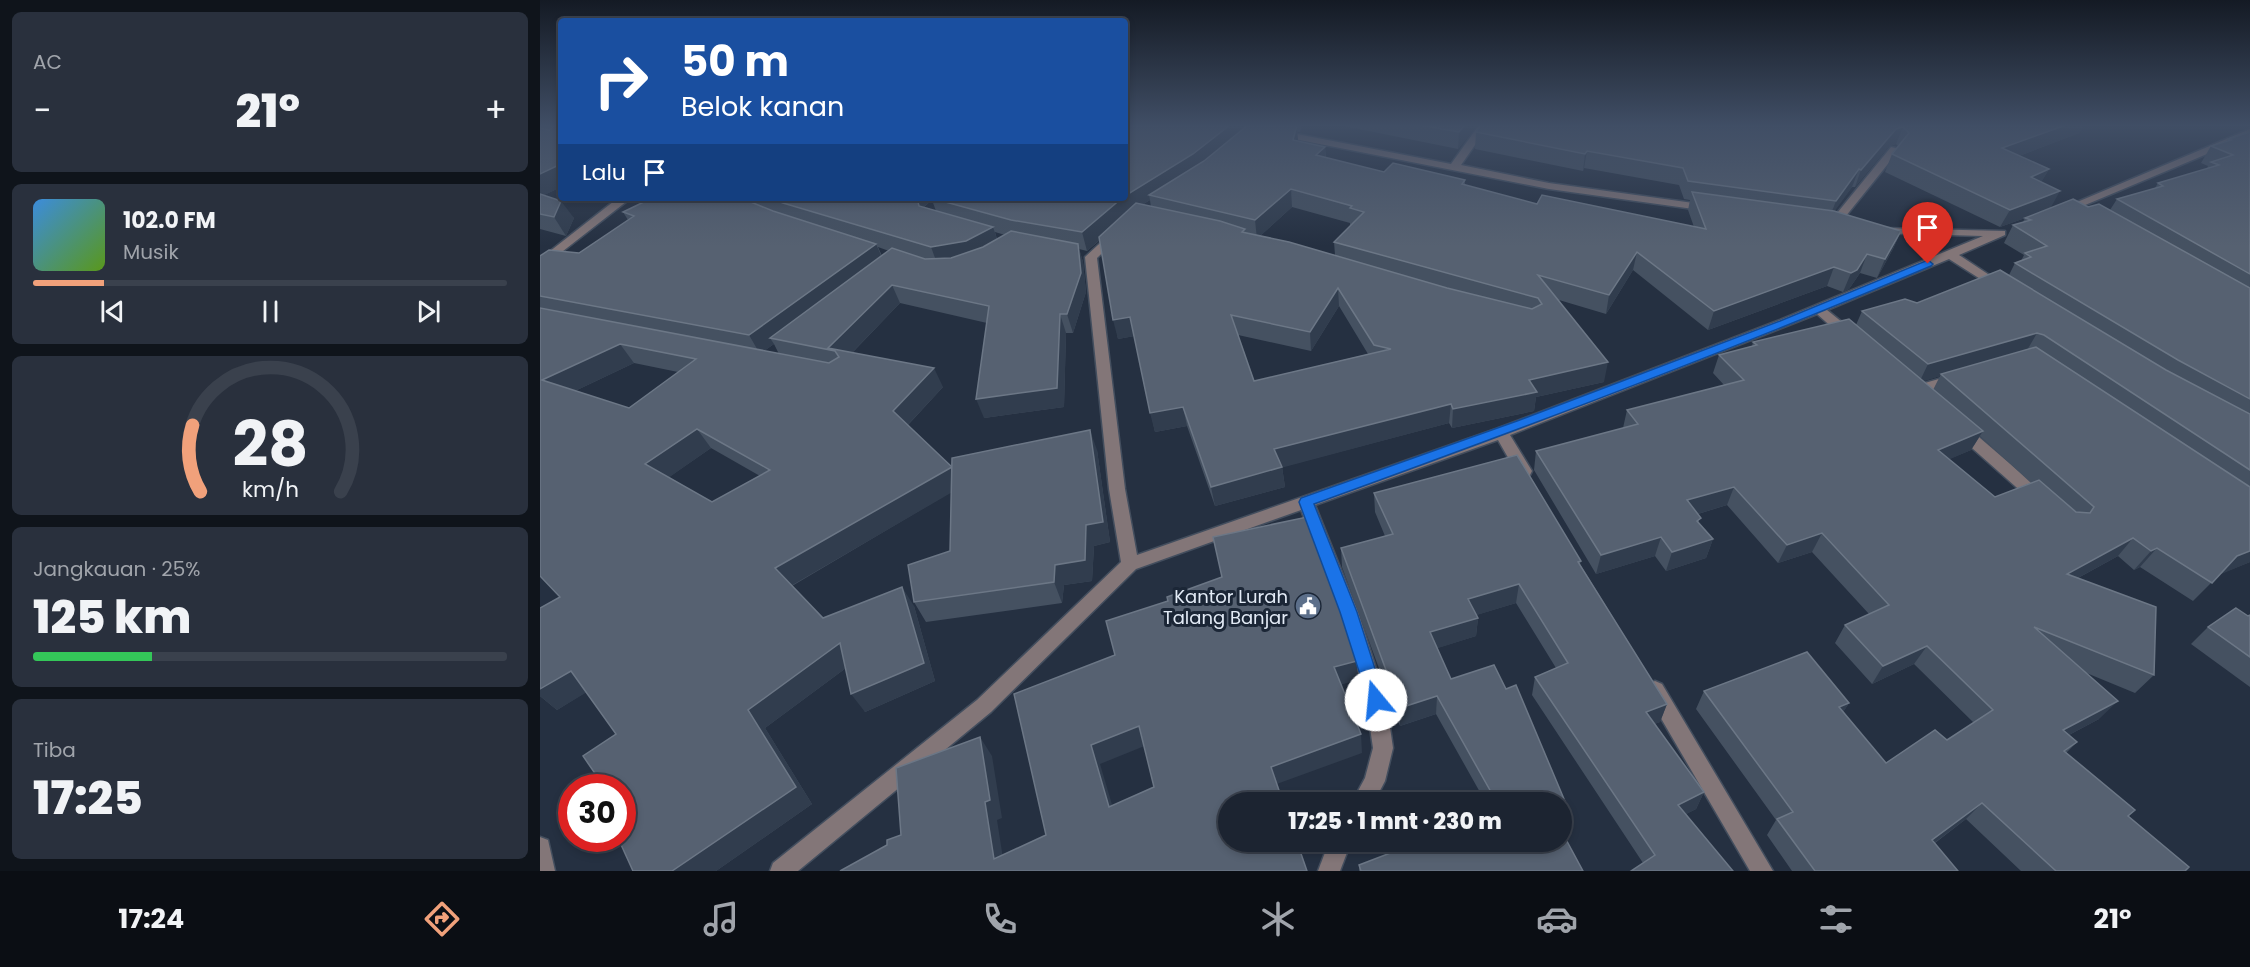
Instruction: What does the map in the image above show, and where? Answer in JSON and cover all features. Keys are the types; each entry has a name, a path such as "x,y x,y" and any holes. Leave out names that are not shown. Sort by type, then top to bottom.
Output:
{"street":[{"path":"1455,166 1549,186 1718,210"},
{"path":"1833,225 1881,166"},
{"path":"2054,214 2080,209 2176,166"},
{"path":"543,258 621,201"},
{"path":"1122,229 1086,256 1117,489 1130,564"},
{"path":"781,871 984,706 1130,564 1500,433 1818,309 2007,231 1866,230"},
{"path":"1949,254 2016,296"},
{"path":"1818,309 1862,346"},
{"path":"1933,405 1912,387 1972,374"},
{"path":"1950,420 2052,510"},
{"path":"1500,433 1530,483"},
{"path":"1306,502 1349,612 1376,700 1383,748 1375,781 1369,792"},
{"path":"1644,672 1762,871"},
{"path":"540,848 544,871"},
{"path":"1329,871 1336,852"}],"building":[{"path":"540,166 558,166 540,174"},
{"path":"1128,166 1174,166 1128,194"},
{"path":"1196,166 1359,166 1384,172 1390,166 1404,166 1465,180 1462,184 1537,204 1542,195 1706,229 1692,192 1834,211 1901,231 1885,259 1867,254 1857,270 1851,273 1834,267 1714,311 1637,252 1609,295 1538,275 1608,362 1529,380 1537,392 1453,409 1451,404 1274,449 1282,467 1211,487 1183,407 1150,413 1130,317 1113,320 1099,237 1136,203 1220,221 1245,229 1242,232 1289,242 1447,288 1532,309 1542,304 1538,298 1334,242 1364,212 1350,208 1352,206 1291,189 1255,220 1149,195","holes":["1338,288 1374,345 1391,349 1254,381 1231,315 1310,332"]},
{"path":"1670,166 1865,166 1861,170 1859,169 1836,201 1688,181 1683,168"},
{"path":"1917,166 2041,166 2049,169 2031,177 2060,191 2010,210"},
{"path":"2217,166 2250,166 2250,274 2117,199 2163,186 2158,183"},
{"path":"540,194 561,201 554,217 540,214"},
{"path":"2073,199 2088,207 2099,204 2250,288 2250,399 2178,360 2015,263 2031,257 2025,253 2047,246 2013,225 2031,220 2025,218"},
{"path":"646,201 748,201 876,244 749,335 540,296 540,256 549,250 579,253 634,216 623,212"},
{"path":"778,201 918,201 919,206 993,227 966,241 931,247"},
{"path":"942,201 1118,201 1082,232 1011,220"},
{"path":"1011,231 1078,244 1081,273 1067,314 1060,314 1057,388 976,399 989,306 892,285 828,348 934,368 893,411 952,467 775,568 823,618 902,587 924,663 851,694 840,643 748,710 796,787 672,871 633,871 624,852 636,852 636,774 595,774 583,756 616,734 571,671 540,689 540,608 560,597 540,576 540,308 829,363 839,357 835,351 770,338 892,248 925,259 951,258 983,247","holes":["620,344 696,359 629,408 542,380","697,429 770,470 712,502 645,464"]},
{"path":"2000,270 2166,370 2250,414 2250,470 2044,335 2037,333 1928,364 1862,311 1905,299 1917,303"},
{"path":"1849,319 1983,431 1938,450 1995,497 2039,480 2076,512 2090,513 2094,507 1941,374 2036,347 2250,487 2250,551 2237,556 2212,583 2157,548 2151,551 2133,538 2067,574 2156,607 2154,675 2034,627 2118,701 2063,730 2077,742 2064,751 2135,810 2128,816 2189,867 2185,871 2056,871 1982,803 1932,840 1958,871 1815,871 1777,819 1793,812 1704,691 1807,652 1849,703 1839,707 1886,763 1935,730 1947,740 1993,710 1927,646 1883,666 1845,625 1889,605 1822,533 1787,545 1734,487 1687,500 1701,518 1697,521 1713,539 1672,552 1661,537 1601,555 1536,451 1638,424 1627,410 1744,380 1719,355 1757,345 1753,342"},
{"path":"1090,430 1103,522 1086,525 1085,560 1055,565 1054,582 914,602 908,565 950,551 952,458"},
{"path":"1517,455 1581,561 1578,562 1667,704 1646,712 1704,792 1678,805 1733,871 1631,871 1655,855 1535,677 1568,663 1519,584 1468,599 1478,618 1430,632 1451,679 1494,665 1506,689 1516,685 1561,792 1491,792 1437,696 1400,708 1341,548 1393,534 1374,493"},
{"path":"1307,517 1336,592 1357,661 1334,667 1361,734 1271,767 1280,792 1218,792 1218,852 1300,852 1307,871 840,871 887,845 887,840 901,835 896,768 980,737 990,800 985,802 994,859 1046,835 1014,694 1115,655 1106,621 1168,601 1167,597 1222,577 1213,537","holes":["1139,726 1154,787 1109,807 1091,745"]},
{"path":"2236,608 2250,615 2250,657 2208,627"},
{"path":"1572,851 1583,871 1361,871 1359,865 1393,852"}],"place":[{"name":"Kantor Lurah Talang Banjar","path":"1308,606"}],"route":[{"path":"1376,700 1349,612 1306,502 1522,425 1785,323 1928,264"}]}
